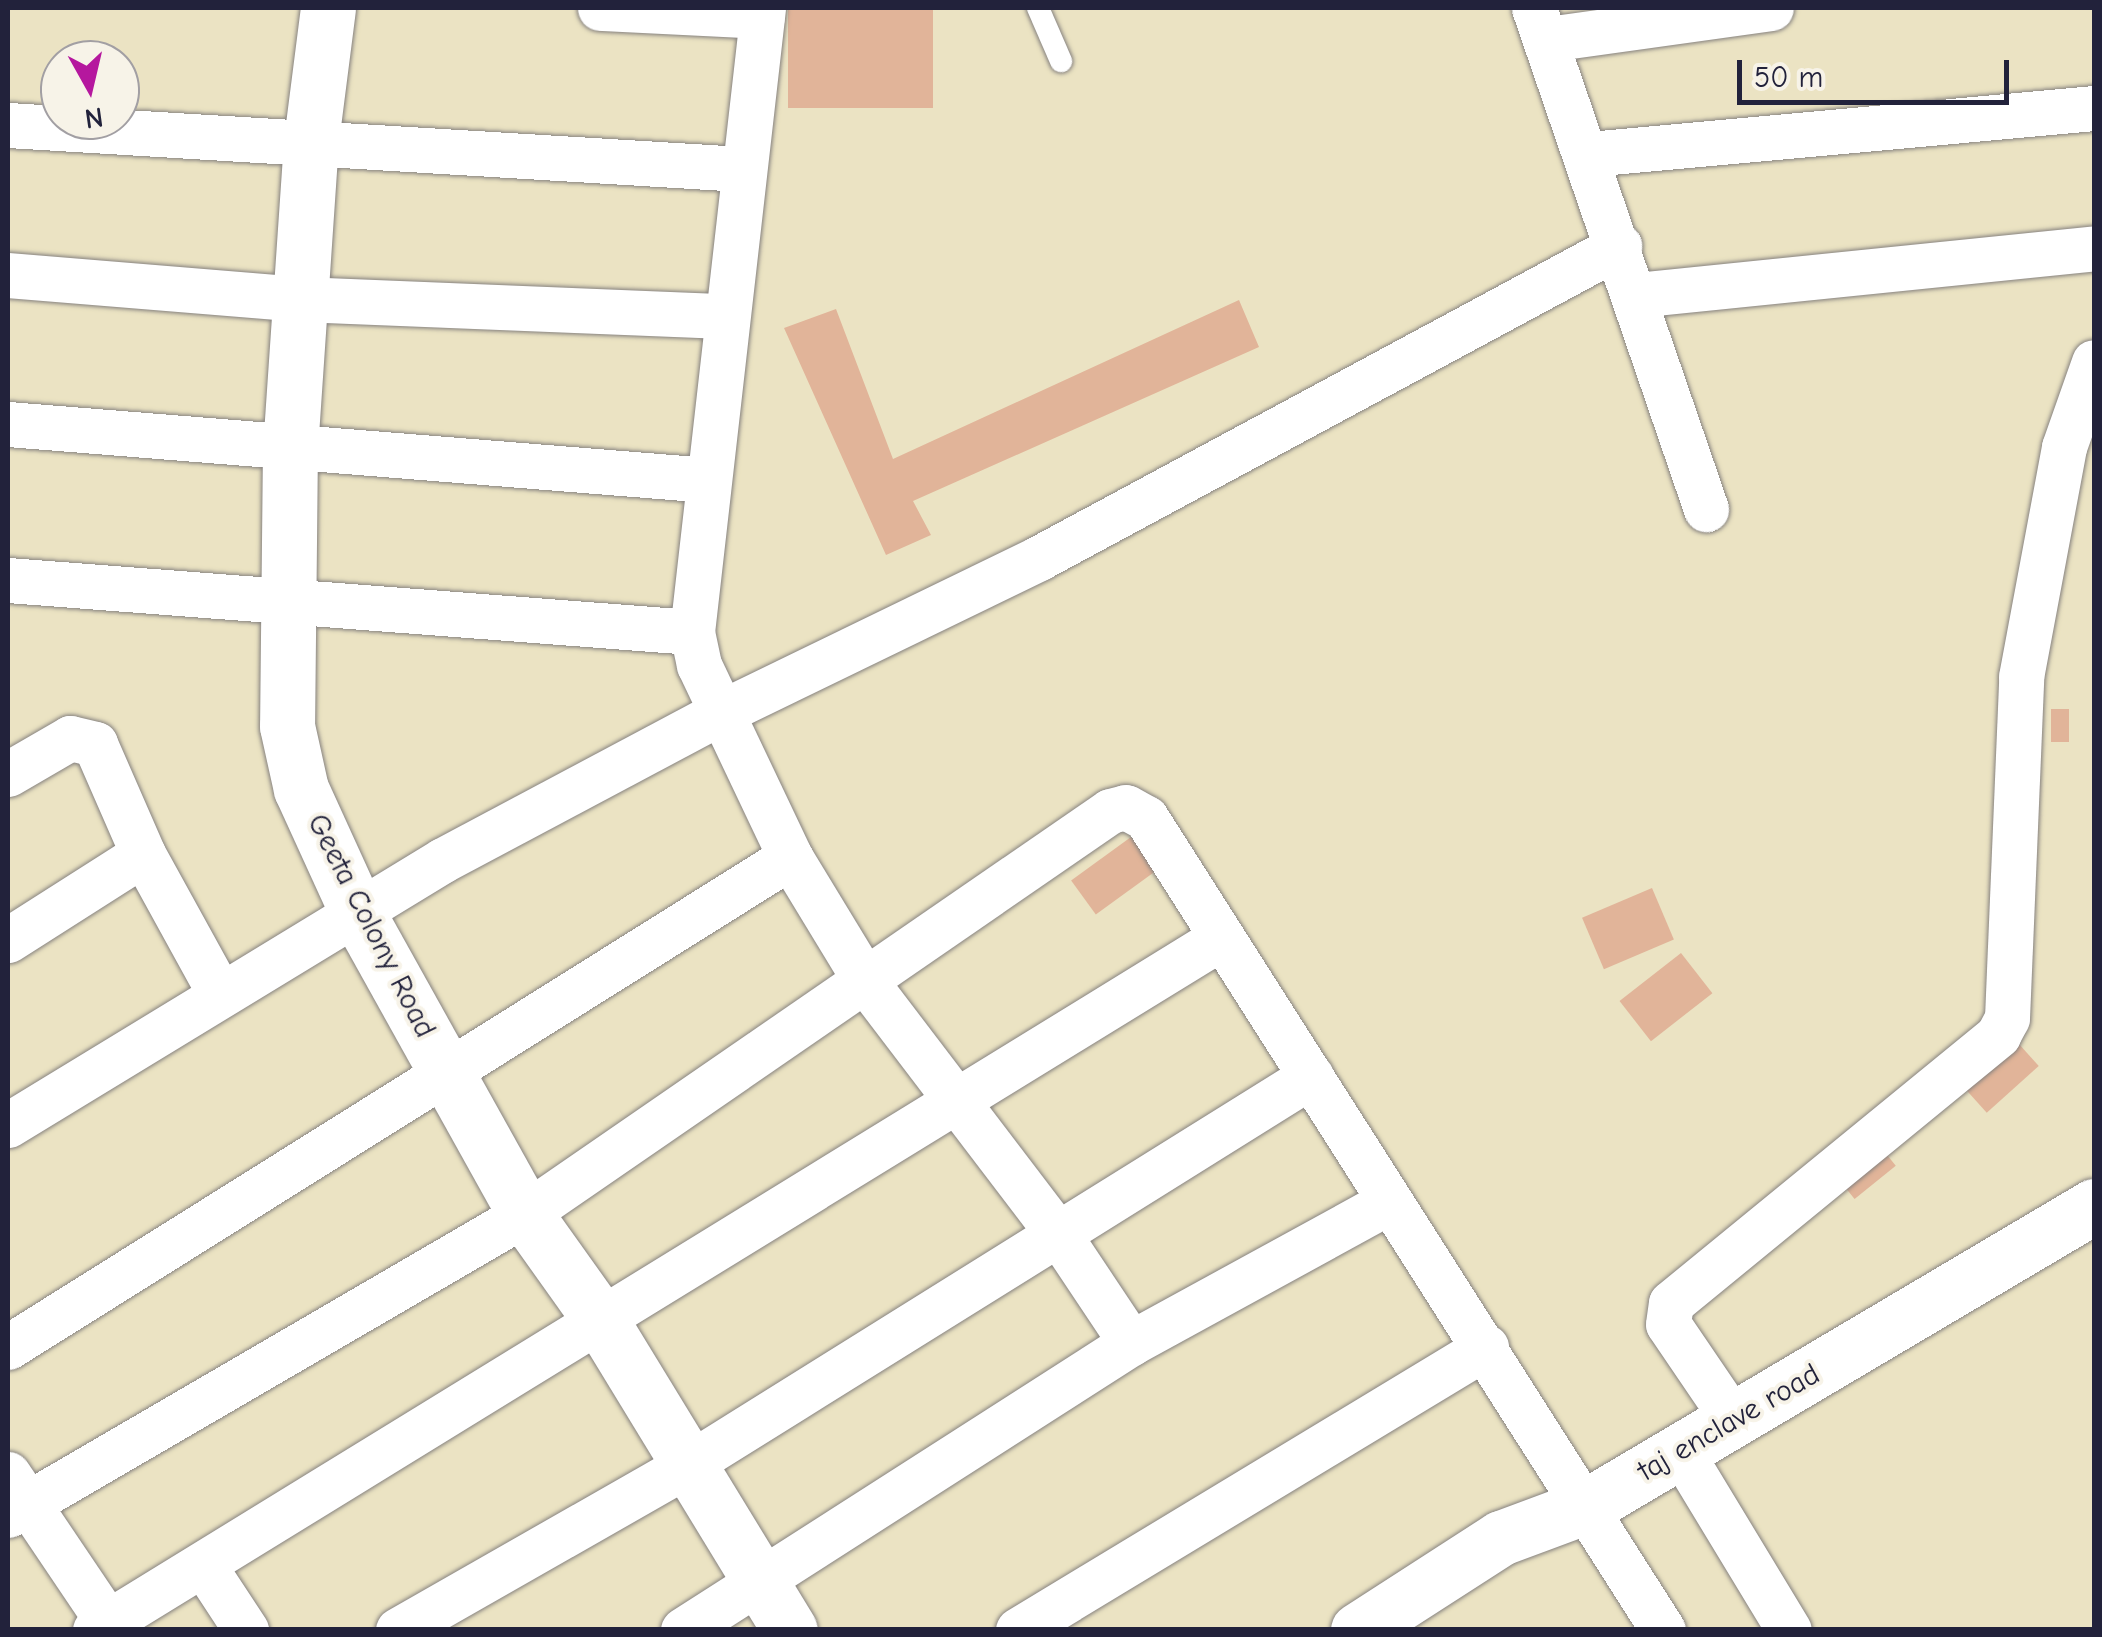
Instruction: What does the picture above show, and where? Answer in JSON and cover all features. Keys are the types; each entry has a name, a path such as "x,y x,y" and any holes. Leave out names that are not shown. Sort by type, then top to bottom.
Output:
{"street":[{"name":"Geeta Colony Road","path":"328,8 310,140 290,446 286,726 301,789 357,912 525,1214 600,1319 763,1579 790,1630"},
{"path":"600,8 762,12 692,632 718,714 790,857 866,982 1059,1235 1131,1343"},
{"path":"1706,509 1589,154 1541,23 1770,8"},
{"path":"1589,154 2094,108"},
{"path":"8,125 744,168"},
{"path":"8,1124 357,912 718,714 1039,558 1618,246"},
{"path":"1634,294 2094,248"},
{"path":"8,275 298,299 727,316"},
{"path":"1734,1421 1668,1324 1670,1303 1998,1035 2007,1018 2021,676 2064,447 2094,362"},
{"path":"8,424 709,480"},
{"path":"8,580 692,632"},
{"path":"8,774 70,738 85,737 95,744 143,854 220,994"},
{"path":"1219,939 101,1626 14,1498 525,1214 1110,811 1126,807 1146,818 1219,939 1486,1347 1664,1630"},
{"path":"8,940 143,854"},
{"path":"8,1347 790,857"},
{"path":"398,1630 689,1464 1310,1076"},
{"path":"682,1630 1131,1343 1389,1202"},
{"name":"taj enclave road","path":"1368,1627 1501,1538 1587,1506 2094,1206"},
{"path":"1018,1630 1486,1347"},
{"path":"1681,1452 1789,1630"},
{"path":"204,1566 246,1630"}],"lane":[{"path":"1038,8 1061,61"}],"building":[{"path":"788,8 933,8 933,108 788,108"},
{"path":"1239,300 1259,347 913,501 931,535 886,555 784,328 836,309 893,459"},
{"path":"2051,709 2069,709 2069,742 2051,742"},
{"path":"1131,837 1156,871 1096,914 1071,880"},
{"path":"1652,888 1674,940 1604,969 1582,918"},
{"path":"1681,953 1712,993 1651,1041 1620,1001"},
{"path":"2010,1034 2039,1066 1987,1113 1958,1081"},
{"path":"1875,1140 1896,1166 1855,1199 1834,1173"}]}
